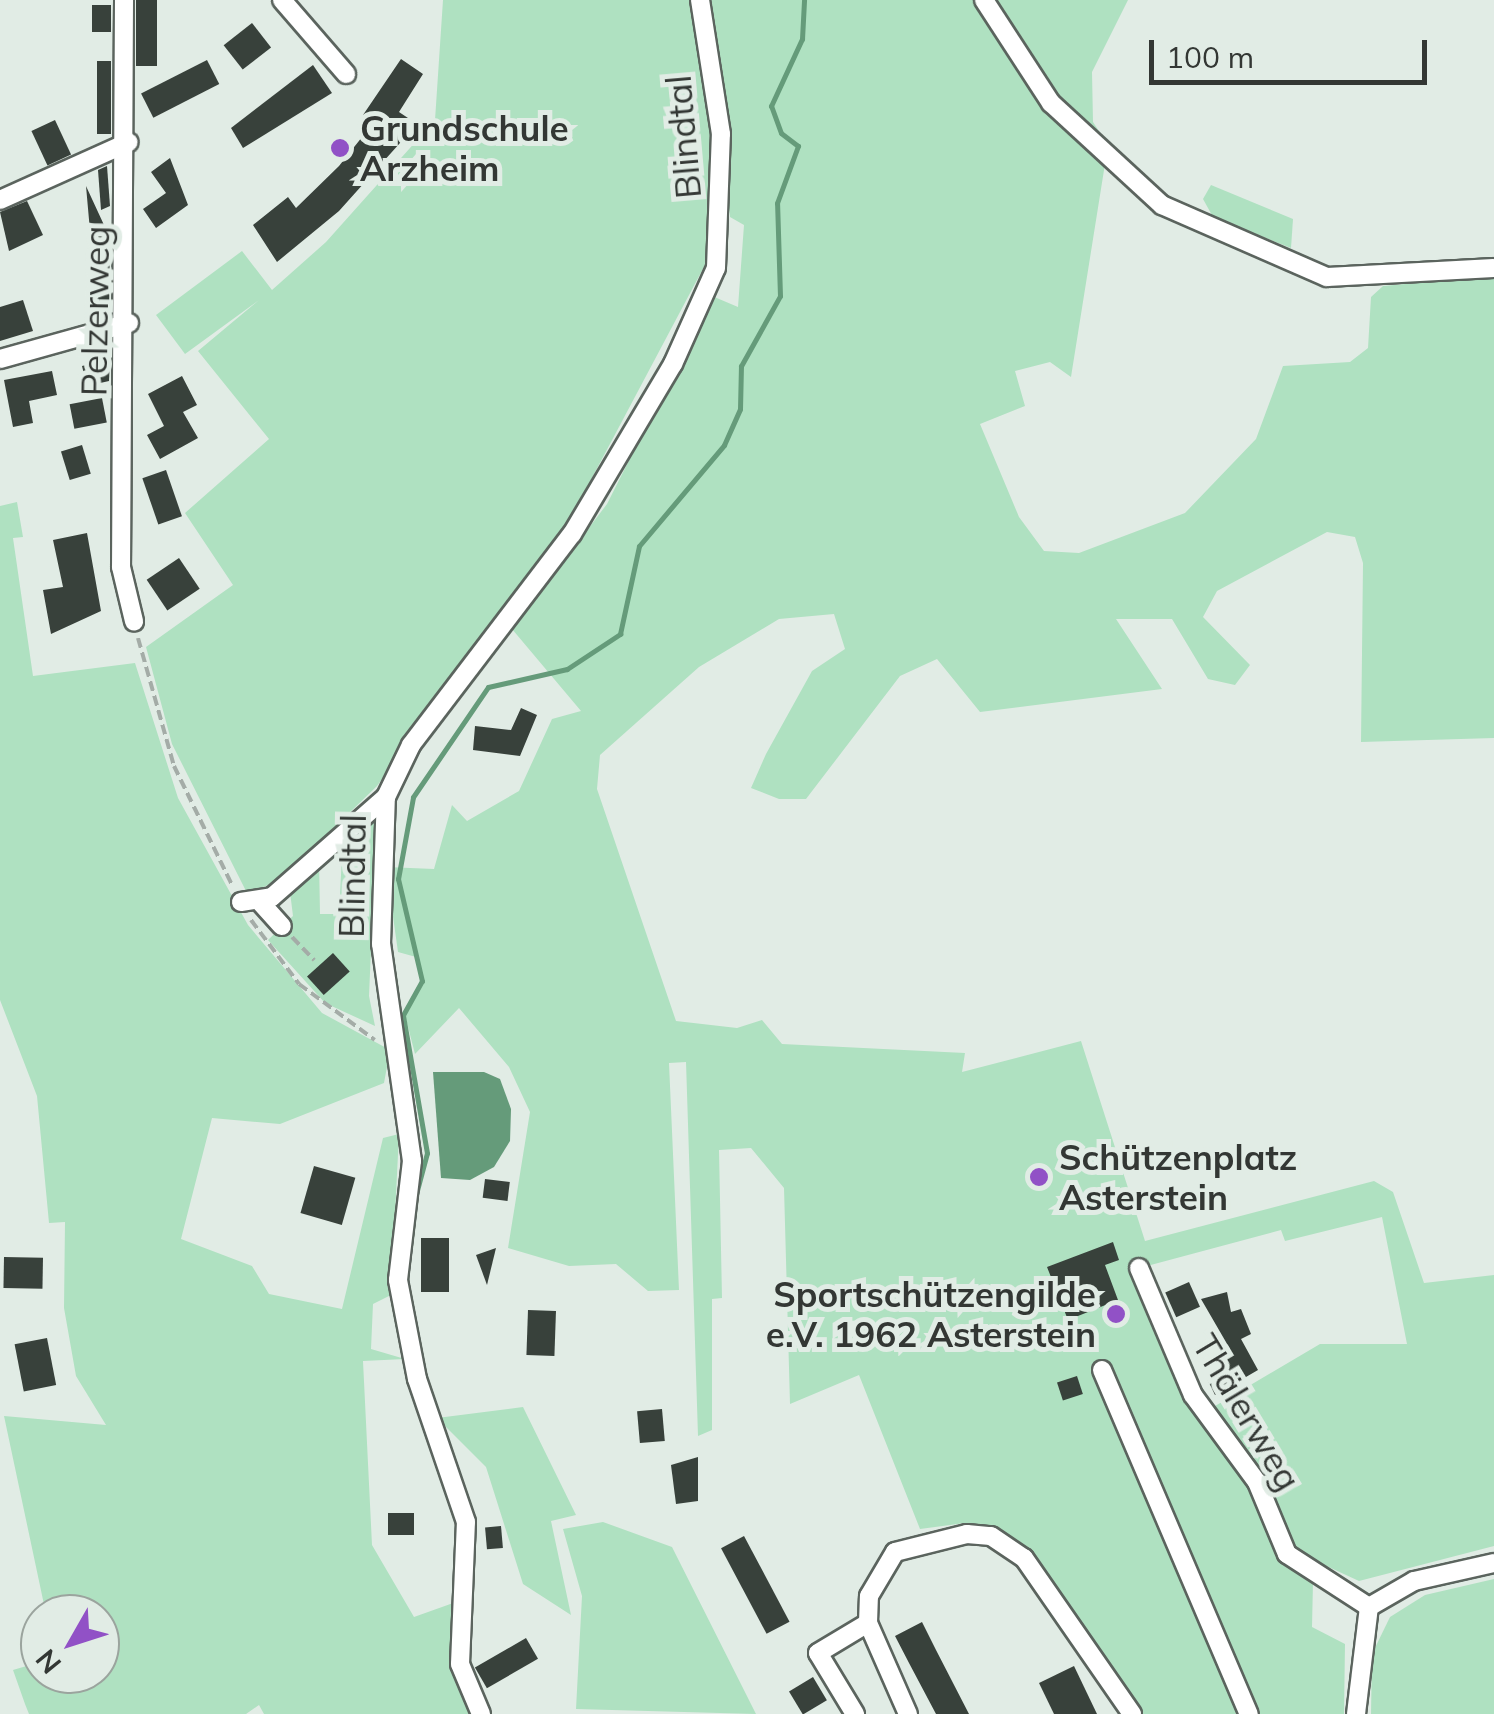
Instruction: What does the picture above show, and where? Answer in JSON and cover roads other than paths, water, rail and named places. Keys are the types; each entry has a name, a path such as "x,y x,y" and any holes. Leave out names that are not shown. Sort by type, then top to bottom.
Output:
{"street":[{"name":"Pelzerweg","path":"124,0 129,323 121,567 134,622"},
{"path":"282,0 346,74"},
{"name":"Blindtal","path":"481,1714 460,1664 466,1522 417,1379 398,1280 412,1160 381,944 386,797 411,745 572,534 673,364 716,268 722,134 700,0"},
{"path":"984,0 1051,103 1162,205 1327,277 1494,268"},
{"path":"0,200 129,142"},
{"path":"0,360 129,323"},
{"path":"241,902 261,903 386,797"},
{"path":"261,903 282,926"},
{"name":"Thälerweg","path":"1139,1268 1193,1396 1257,1482 1287,1554 1369,1607"},
{"path":"1102,1370 1249,1714"},
{"path":"908,1714 868,1623 873,1584 895,1552 918,1541 990,1536 1042,1580 1132,1714"},
{"path":"1356,1714 1369,1607 1414,1581 1494,1563"},
{"path":"855,1714 818,1652 868,1623"}],"waterway":[{"path":"416,1194 427,1153 403,1015 422,981 398,879 413,797 488,687 567,669 620,634 639,546 724,445 740,409 741,366 780,296 777,203 798,146 781,133 771,106 802,39 804,0"}],"place":[{"name":"Grundschule Arzheim","path":"340,148"},
{"name":"Schützenplatz Asterstein","path":"1039,1177"},
{"name":"Sportschützengilde e.V. 1962 Asterstein","path":"1116,1314"}]}
